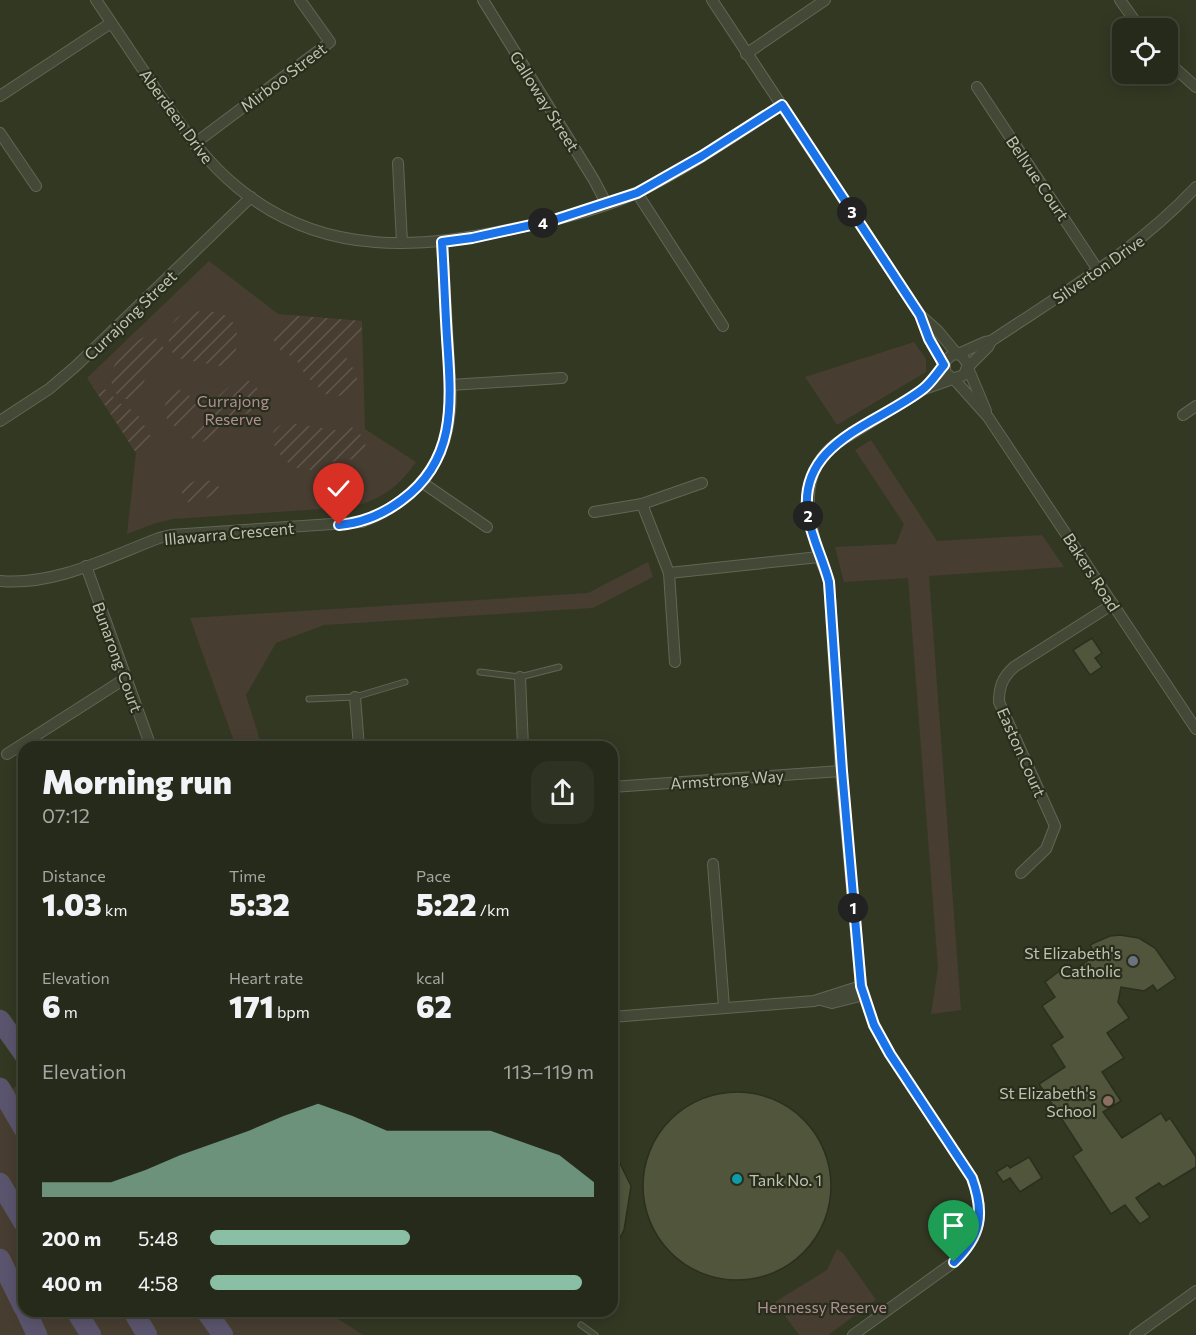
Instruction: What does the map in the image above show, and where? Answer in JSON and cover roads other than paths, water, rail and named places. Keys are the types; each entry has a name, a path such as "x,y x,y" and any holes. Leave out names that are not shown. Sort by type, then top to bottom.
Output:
{"highway":[{"path":"0,1020 18,1046"},
{"path":"0,1088 18,1119"},
{"path":"0,1183 18,1213"},
{"path":"0,1259 18,1295"},
{"path":"29,1317 38,1335"},
{"path":"80,1317 91,1335"},
{"path":"136,1317 147,1335"},
{"path":"210,1317 223,1335"}],"street":[{"name":"Aberdeen Drive","path":"96,0 194,144 215,168 251,198 286,219 324,233 358,241 442,242 472,238 554,220 637,193 702,156 782,105"},
{"name":"Mirboo Street","path":"194,144 330,42 300,0"},
{"name":"Galloway Street","path":"483,0 606,203"},
{"path":"712,0 920,315 946,375 952,378"},
{"path":"746,54 825,0"},
{"path":"1120,0 1133,18"},
{"path":"0,96 111,23"},
{"path":"1178,71 1196,87"},
{"name":"Bellvue Court","path":"977,87 1098,270"},
{"path":"0,134 36,186"},
{"path":"398,163 402,243"},
{"name":"Silverton Drive","path":"957,354 991,340 1098,270 1145,236 1196,187"},
{"path":"637,193 723,326"},
{"name":"Currajong Street","path":"0,421 50,389 76,366 251,198"},
{"name":"Illawarra Crescent","path":"0,581 46,579 159,538 362,522 396,504 423,483 441,449 447,430 450,385 442,242"},
{"path":"853,1335 954,1262 972,1240 981,1214 972,1178 890,1054 874,1025 862,991 842,771 829,582 819,557 808,515 809,486 813,471 827,451 924,388 952,378 961,378 968,368 966,360 957,354 938,331 920,315"},
{"name":"Silverton Drive","path":"968,368 991,340"},
{"path":"924,388 950,356 957,354"},
{"name":"Bakers Road","path":"968,368 988,417"},
{"path":"450,385 562,378"},
{"name":"Bakers Road","path":"952,378 988,417 1196,729"},
{"path":"1183,416 1196,406"},
{"path":"423,483 487,527"},
{"path":"594,512 642,504 702,483"},
{"path":"642,504 669,573 675,662"},
{"path":"669,573 819,557"},
{"name":"Bunarong Court","path":"86,566 149,741"},
{"name":"Easton Court","path":"1021,873 1046,849 1055,826 999,702 1002,681 1014,667 1113,604"},
{"path":"520,677 523,741"},
{"path":"27,741 126,678"},
{"path":"355,697 359,741"},
{"path":"7,754 18,747"},
{"name":"Armstrong Way","path":"618,787 842,771"},
{"path":"713,864 724,1007"},
{"path":"618,1017 674,1014 724,1007 821,1000 832,1003 862,991"},
{"path":"1135,1335 1196,1291"}],"lane":[{"path":"480,672 520,677 559,667"},
{"path":"309,699 355,697 405,682"},
{"path":"581,1325 595,1335"}],"place":[{"name":"St Elizabeth's Catholic","path":"1133,961"},
{"name":"St Elizabeth's School","path":"1108,1101"},
{"name":"Tank No. 1","path":"737,1179"}],"park label":[{"name":"Currajong Reserve","path":"233,409"},
{"name":"Hennessy Reserve","path":"822,1306"}]}
